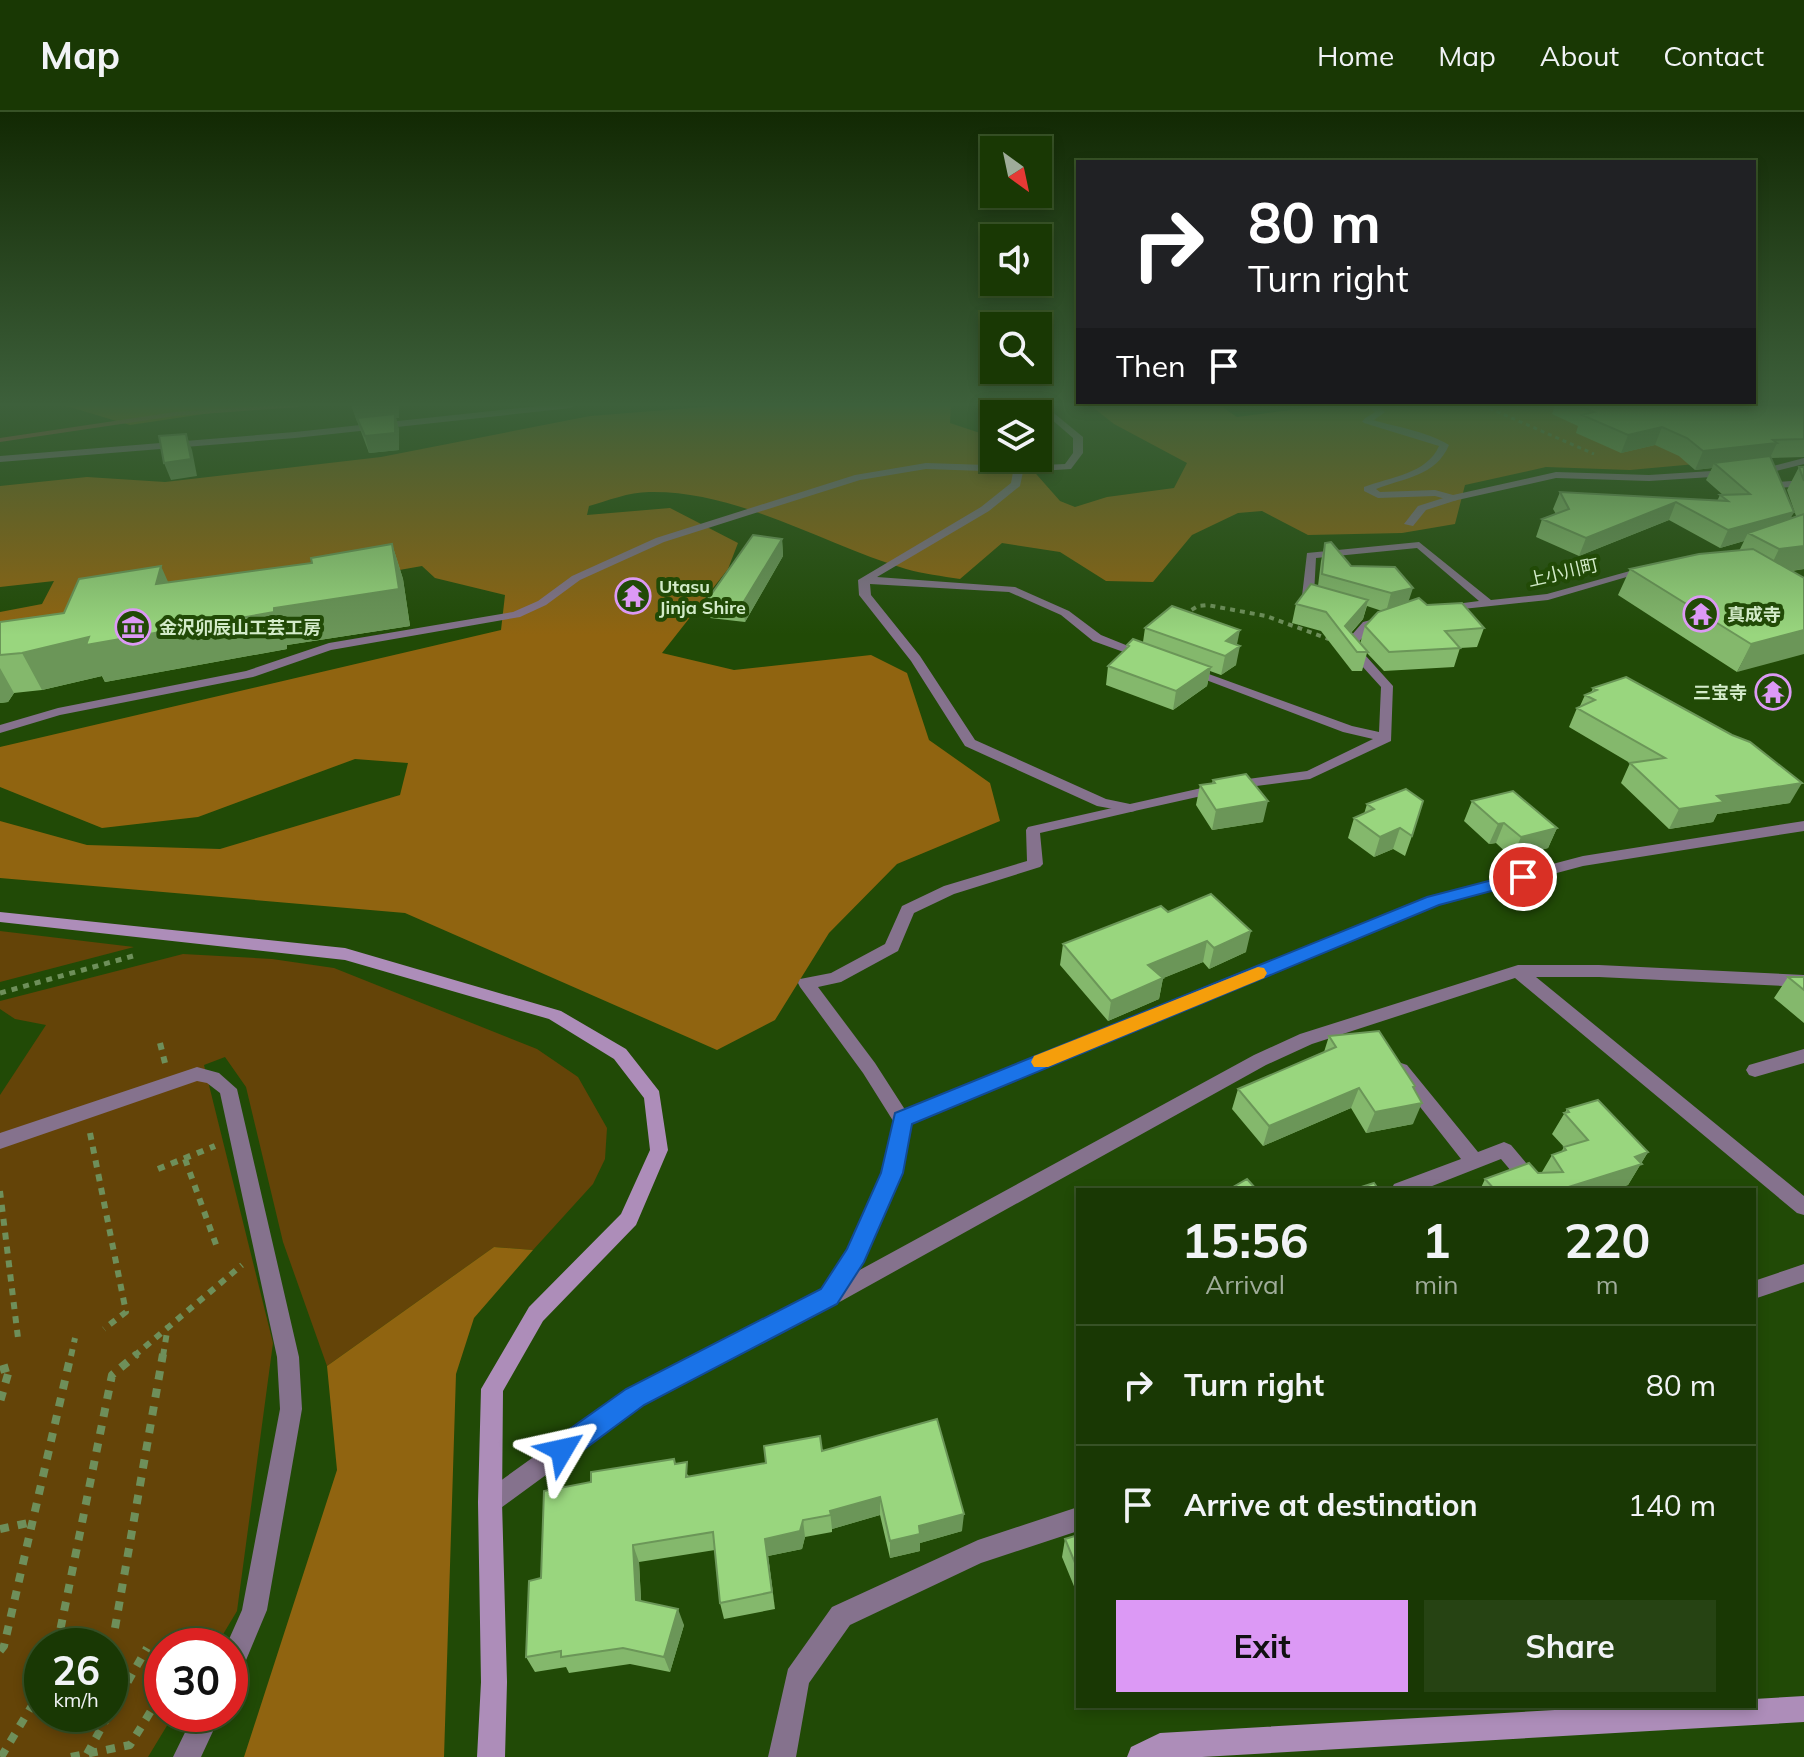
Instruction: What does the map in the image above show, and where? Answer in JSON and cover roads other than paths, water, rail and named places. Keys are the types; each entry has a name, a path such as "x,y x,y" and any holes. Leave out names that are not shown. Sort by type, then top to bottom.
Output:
{"street":[{"path":"0,729 58,712 249,674 329,647 516,615 542,603 576,578 660,540 843,482"},
{"path":"864,580 985,509 1016,482"},
{"path":"1386,482 1368,489 1378,495 1435,493 1453,498"},
{"path":"1409,524 1422,508 1526,482"},
{"path":"1774,482 1779,491 1804,483"},
{"path":"1334,604 1308,596 1311,555 1419,545 1488,603"},
{"name":"上小川町","path":"1427,609 1548,597 1662,564"},
{"path":"864,580 1011,589 1065,613 1097,638 1165,662"},
{"path":"864,580 865,595 916,659 970,743 1102,803 1130,808"},
{"path":"1360,612 1386,619"},
{"path":"1386,738 1387,686 1349,645 1367,625 1399,615"},
{"path":"1179,667 1348,729 1386,738"},
{"path":"829,1297 855,1255 892,1173 902,1119 869,1068 806,983 835,978 892,947 908,910 949,890 1035,864 1033,830 1233,785 1310,775 1386,738"},
{"path":"902,1119 1433,901 1583,861 1804,826"},
{"path":"0,917 345,954 555,1015 620,1054 653,1096 659,1150 629,1219 536,1314 492,1389 490,1502 494,1682 491,1757"},
{"path":"490,1502 635,1397 829,1297 1260,1060 1306,1039 1367,1027 1518,971 1599,971 1804,981"},
{"path":"1518,971 1804,1207"},
{"path":"1391,1056 1475,1162"},
{"path":"1755,1070 1804,1056"},
{"path":"0,1141 197,1074 213,1078 228,1089 288,1357 291,1409 254,1610 247,1628"},
{"path":"1406,1188 1504,1150 1537,1188"},
{"path":"1756,1289 1804,1273"},
{"path":"782,1757 797,1678 841,1616 978,1552 1076,1520"},
{"path":"1141,1757 1160,1746 1804,1709"},
{"path":"187,1757 199,1732"}],"place":[{"name":"Utasu Jinja Shire","path":"633,596"},
{"name":"真成寺","path":"1701,614"},
{"name":"金沢卯辰山工芸工房","path":"133,627"},
{"name":"三宝寺","path":"1773,692"}]}
